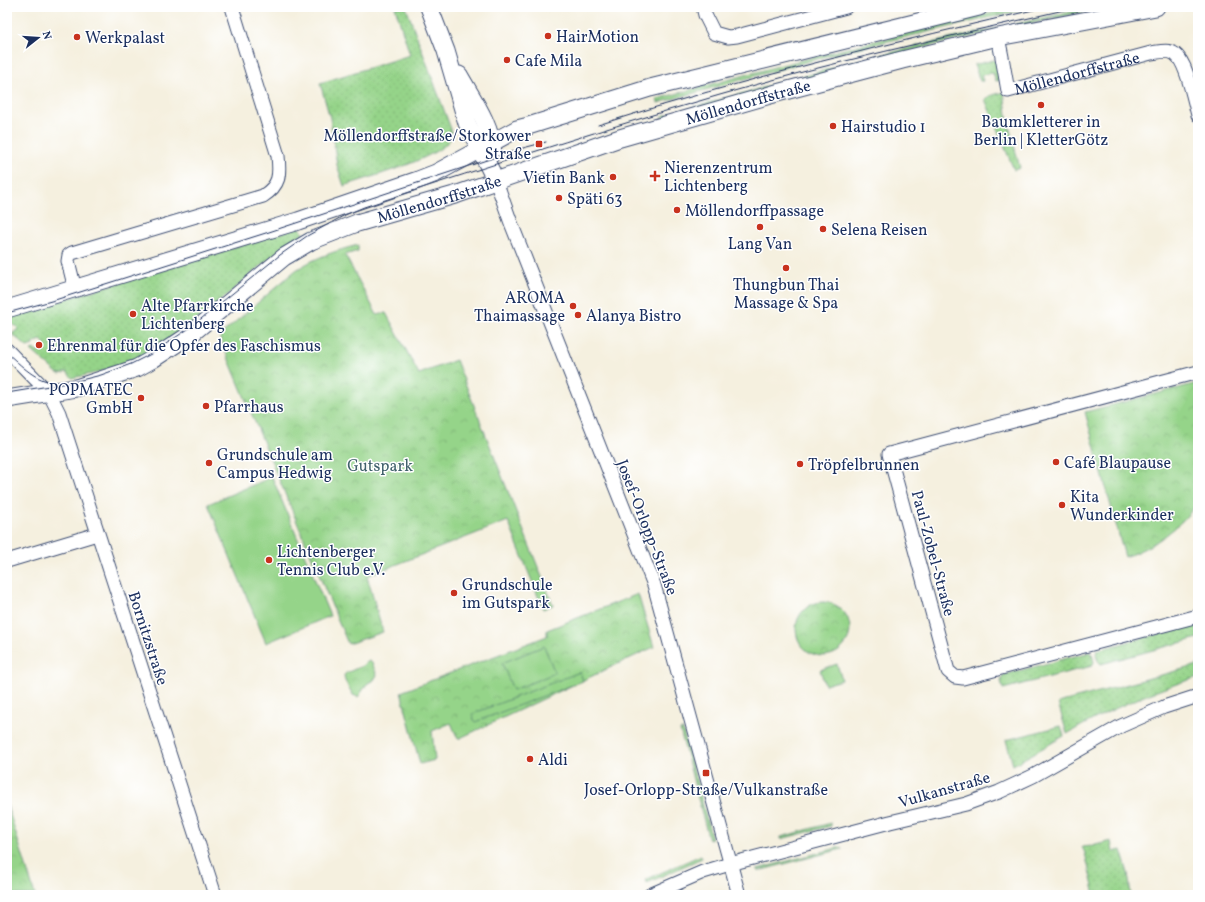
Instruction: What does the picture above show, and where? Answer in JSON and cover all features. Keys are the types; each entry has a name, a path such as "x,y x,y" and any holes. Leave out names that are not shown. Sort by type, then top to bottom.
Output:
{"main road":[{"path":"430,7 446,51 464,115 486,146 496,181"},
{"name":"Möllendorffstraße","path":"7,309 298,221 418,180 436,173 517,129 650,88 979,7"},
{"name":"Möllendorffstraße","path":"7,399 76,388 137,368 191,334 284,257 311,241 357,223 458,194 606,143 662,126 887,64 998,37 1156,7"}],"street":[{"path":"75,289 68,261 69,255 72,253 263,196 276,184 279,176 278,156 232,7"},
{"path":"703,7 705,15 714,32 718,35 728,37 846,7"},
{"name":"Möllendorffstraße","path":"998,37 1008,91 1151,53 1166,51 1176,54 1188,78 1198,115"},
{"name":"Josef-Orlopp-Straße","path":"496,181 511,223 654,585 738,895"},
{"name":"Bornitzstraße","path":"7,350 49,392 60,416 215,895"},
{"name":"Paul-Zobel-Straße","path":"1198,372 890,454 948,671 955,677 963,678 1198,616"},
{"path":"7,561 97,534"},
{"name":"Vulkanstraße","path":"650,895 703,872 730,864 890,822 966,804 999,792 1033,776 1121,726 1198,696"}],"green space":[{"path":"395,7 406,7 451,129 451,138 444,146 418,160 385,173 344,186 337,165 330,118 320,83 410,55"},
{"path":"1019,7 1035,7 846,51 658,103 657,99 782,65 909,32"},
{"path":"1092,7 1105,7 934,45 663,119 662,116 850,63 917,46"},
{"path":"993,60 999,62 1002,80 996,81 993,73 981,75 983,81 980,81 974,65"},
{"path":"1004,92 1008,122 1020,168 1014,170 985,99 989,96"},
{"path":"300,227 303,234 264,263 208,311 169,340 130,362 72,378 67,372 60,374 57,373 31,350 34,349 37,352 44,349 45,344 41,340 27,347 12,334 18,329 17,326 7,320 7,317"},
{"name":"Gutspark","path":"358,245 358,251 345,255 377,315 386,313 419,374 456,360 553,605 543,609 508,521 367,576 383,632 348,644 219,336 296,270 311,261"},
{"path":"1198,383 1198,502 1175,528 1157,542 1125,557 1085,412"},
{"name":"Lichtenberger Tennis Club e.V.","path":"272,477 330,616 266,643 208,504"},
{"path":"638,594 654,647 458,739 451,723 432,731 435,760 420,764 401,692 547,636 547,630"},
{"path":"823,602 833,604 842,610 848,619 850,629 848,639 842,648 833,654 823,656 813,654 804,648 798,639 796,629 798,619 804,610 813,604"},
{"path":"1198,624 1198,638 1101,664 1098,661 1096,654 1097,650"},
{"path":"544,646 555,673 513,690 502,663"},
{"path":"1090,652 1092,653 1094,662 1092,666 1003,689 1001,681 1003,675"},
{"path":"369,661 372,663 377,675 374,680 368,683 358,697 353,695 345,681 344,675"},
{"path":"837,664 842,680 825,685 820,670"},
{"path":"1198,665 1198,677 1164,688 1131,702 1098,717 1067,734 1058,703"},
{"path":"580,672 583,681 475,722 472,714"},
{"path":"1061,726 1064,736 1013,765 1006,740"},
{"path":"680,730 683,730 712,839 709,840"},
{"path":"7,805 35,895 7,895"},
{"path":"831,823 831,826 781,839 781,837"},
{"path":"1111,841 1113,852 1121,850 1128,873 1131,895 1095,895 1085,853 1082,847"},
{"path":"841,847 842,849 758,871 757,869"},
{"path":"701,855 702,858 647,883 645,880"}],"tram line":[{"path":"598,125 765,76 877,47 1046,7"},
{"path":"7,393 73,382 101,375 131,364 151,354 191,327 280,255 307,236 345,215 364,207 616,126 769,81 884,52 1077,7"},
{"path":"7,313 55,300 269,232 523,148 546,142"},
{"path":"7,353 35,376 55,382"}],"place":[{"name":"HairMotion","path":"548,36"},
{"name":"Werkpalast","path":"77,37"},
{"name":"Cafe Mila","path":"507,60"},
{"name":"Baumkletterer in Berlin | KletterGötz","path":"1041,105"},
{"name":"Hairstudio 1","path":"833,126"},
{"name":"Möllendorffstraße/Storkower Straße","path":"539,144"},
{"name":"Nierenzentrum Lichtenberg","path":"655,176"},
{"name":"Vietin Bank","path":"613,177"},
{"name":"Späti 63","path":"559,198"},
{"name":"Möllendorffpassage","path":"677,210"},
{"name":"Lang Van","path":"760,227"},
{"name":"Selena Reisen","path":"823,229"},
{"name":"Thungbun Thai Massage & Spa","path":"786,268"},
{"name":"AROMA Thaimassage","path":"573,306"},
{"name":"Alte Pfarrkirche Lichtenberg","path":"133,314"},
{"name":"Alanya Bistro","path":"578,315"},
{"name":"Ehrenmal für die Opfer des Faschismus","path":"39,345"},
{"name":"POPMATEC GmbH","path":"141,398"},
{"name":"Pfarrhaus","path":"206,406"},
{"name":"Café Blaupause","path":"1056,462"},
{"name":"Grundschule am Campus Hedwig","path":"209,463"},
{"name":"Tröpfelbrunnen","path":"800,464"},
{"name":"Kita Wunderkinder","path":"1062,505"},
{"name":"Lichtenberger Tennis Club e.V.","path":"269,560"},
{"name":"Grundschule im Gutspark","path":"454,593"},
{"name":"Aldi","path":"530,759"},
{"name":"Josef-Orlopp-Straße/Vulkanstraße","path":"706,773"}]}
